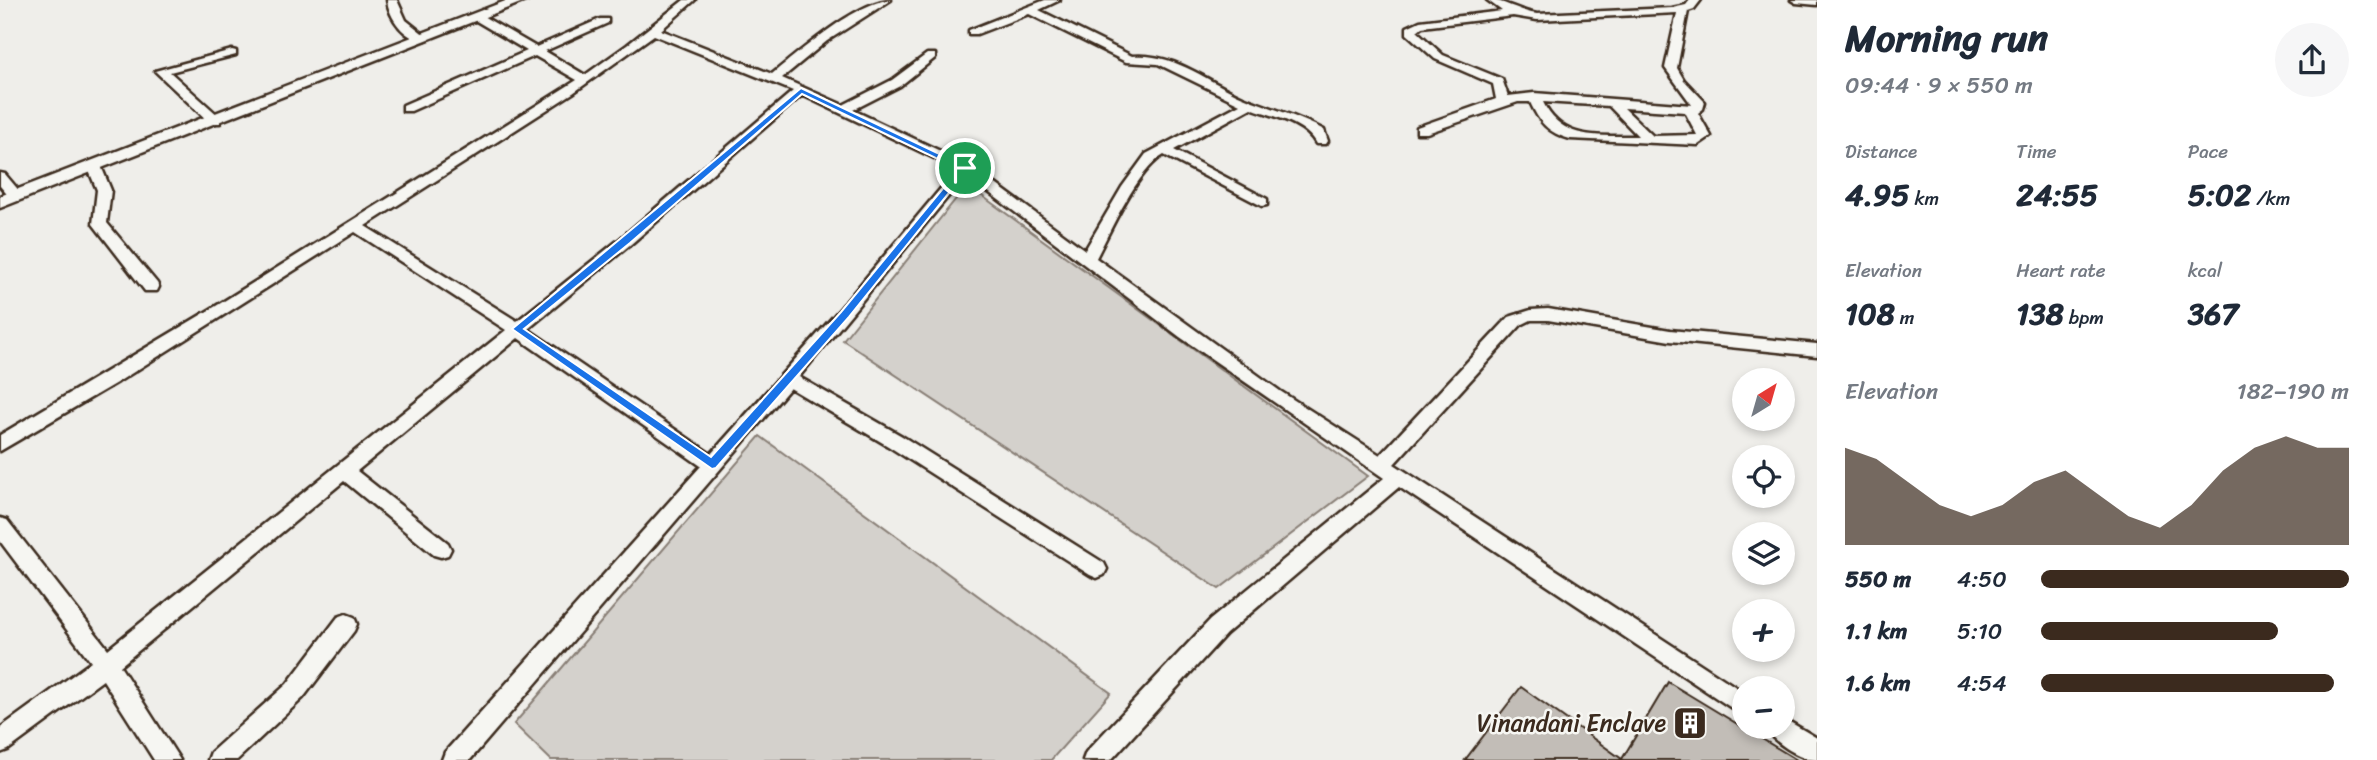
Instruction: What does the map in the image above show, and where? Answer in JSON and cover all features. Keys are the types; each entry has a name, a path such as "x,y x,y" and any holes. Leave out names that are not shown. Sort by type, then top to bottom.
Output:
{"street":[{"path":"393,0 395,15 408,29 422,38"},
{"path":"0,202 521,0"},
{"path":"0,444 206,322 584,79 653,31 690,0"},
{"path":"774,79 823,39 886,0"},
{"path":"973,32 1055,0"},
{"path":"1492,0 1513,13"},
{"path":"1502,102 1502,88 1498,82 1440,57 1411,32 1413,27 1513,13 1537,17 1682,10 1690,7 1696,0"},
{"path":"1796,0 1817,2"},
{"path":"1032,9 1039,17 1130,60 1148,58 1162,61 1249,104 1312,128 1319,133 1321,141"},
{"path":"1422,130 1502,102 1534,97 1697,109 1699,102 1678,82 1671,68 1682,10"},
{"path":"477,17 584,79"},
{"path":"407,108 604,21"},
{"path":"653,31 801,90 965,168 1186,333 1390,472 1732,697"},
{"path":"215,120 161,71 232,54"},
{"path":"844,110 897,83 931,56"},
{"path":"0,743 106,664 344,471 626,241 801,90"},
{"path":"1534,97 1543,115 1561,132 1648,139 1702,139 1703,130 1690,110"},
{"path":"1614,103 1648,139"},
{"path":"1087,260 1147,161 1164,149 1249,104"},
{"path":"1662,107 1672,124 1693,141"},
{"path":"1164,149 1262,202"},
{"path":"94,166 104,190 100,223 150,287"},
{"path":"454,760 845,314 965,168"},
{"path":"0,177 16,196"},
{"path":"355,226 517,329 712,464"},
{"path":"1094,760 1218,627 1390,472 1514,321 1526,315 1571,319 1651,335 1817,350"},
{"path":"787,378 895,441 1097,569"},
{"path":"344,471 441,549"},
{"path":"0,526 85,633 169,760"},
{"path":"220,760 295,691 346,624"},
{"path":"1795,738 1817,752"}],"shaded area":[{"path":"967,185 1368,476 1219,589 843,340"},
{"path":"760,436 1111,693 1051,760 551,760 514,724"}],"building":[{"name":"Vinandani Enclave","path":"1668,682 1732,721 1732,739 1762,739 1797,760 1465,760 1521,687 1622,759"}],"place":[{"name":"Vinandani Enclave","path":"1690,723"}],"route":[{"path":"801,90 965,168 845,314 712,464 517,329 626,241 801,90"}]}
